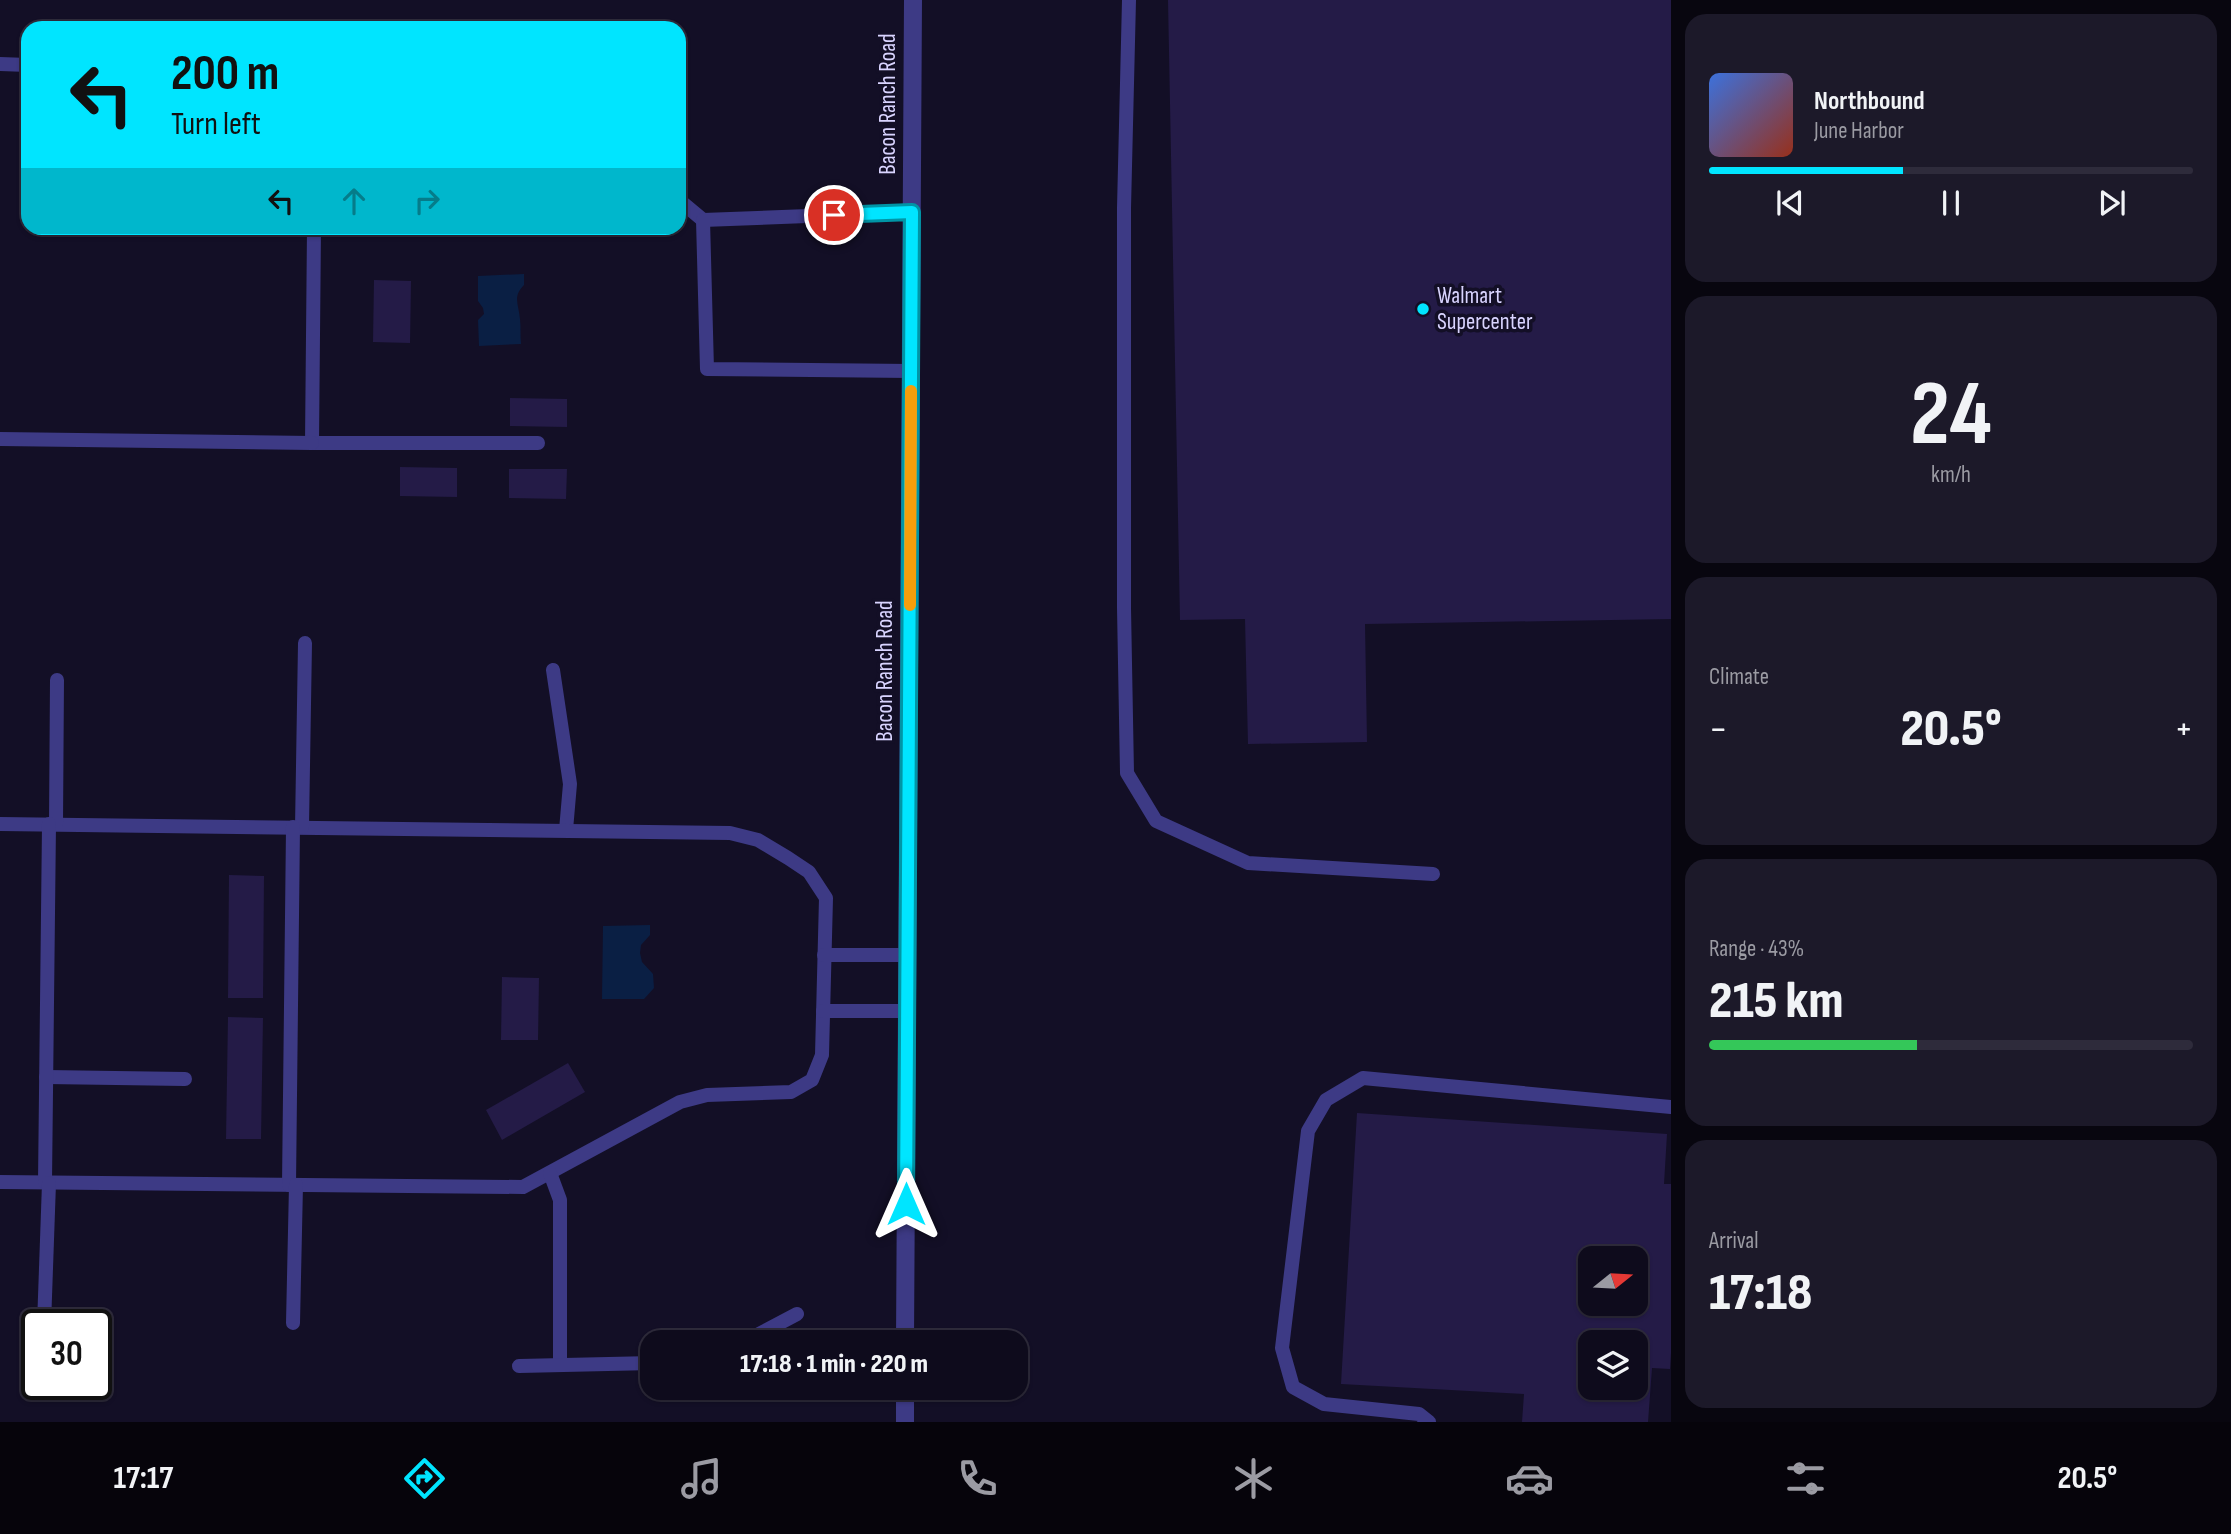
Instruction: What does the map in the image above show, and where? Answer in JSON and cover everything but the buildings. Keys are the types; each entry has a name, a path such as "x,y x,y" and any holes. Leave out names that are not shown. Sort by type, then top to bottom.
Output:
{"street":[{"name":"Bacon Ranch Road","path":"905,1330 913,0"},
{"path":"905,1400 905,1422"}],"lane":[{"path":"1129,0 1124,208 1127,773 1156,821 1248,863 1433,874"},
{"path":"0,64 21,65"},
{"path":"686,206 703,220 912,212"},
{"path":"703,220 707,369 911,371"},
{"path":"312,443 314,235"},
{"path":"0,439 538,443"},
{"path":"293,1323 292,1185 297,827 305,643"},
{"path":"553,670 570,784 566,830"},
{"path":"44,1309 46,1077 57,680"},
{"path":"0,824 730,833 758,840 809,872 826,898 822,1055 812,1080 791,1092 707,1095 680,1102 523,1188 0,1182"},
{"path":"824,955 907,955"},
{"path":"823,1011 907,1011"},
{"path":"46,1077 184,1079"},
{"path":"1429,1422 1419,1414 1324,1404 1293,1387 1282,1348 1308,1131 1326,1101 1363,1078 1671,1107"},
{"path":"550,1173 560,1200 560,1365"},
{"path":"767,1330 797,1314"},
{"path":"519,1366 640,1363"}],"water":[{"path":"524,274 524,285 517,297 521,344 479,346 478,320 484,314 478,301 478,276"},
{"path":"650,925 650,935 641,945 640,953 642,962 653,974 654,988 644,999 602,999 603,926"}],"slow traffic":[{"path":"910,605 911,391"}],"place":[{"name":"Walmart Supercenter","path":"1423,309"}],"route":[{"path":"834,215 912,212 906,1204"}]}
